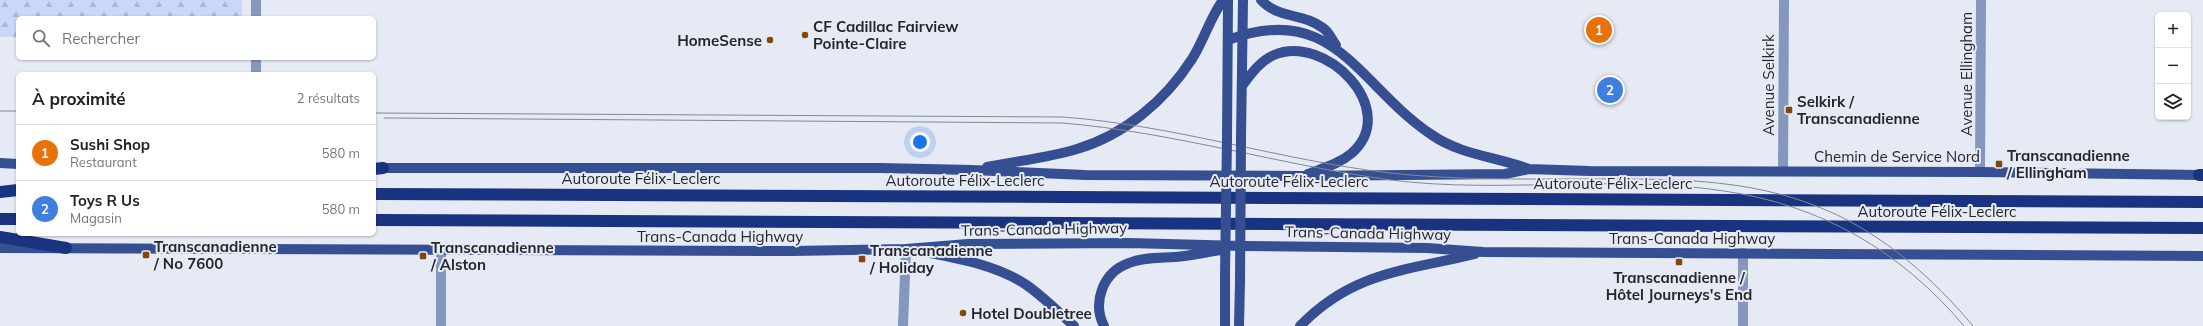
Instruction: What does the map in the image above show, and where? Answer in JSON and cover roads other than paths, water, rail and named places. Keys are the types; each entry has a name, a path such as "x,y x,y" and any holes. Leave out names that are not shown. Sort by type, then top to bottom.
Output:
{"highway":[{"path":"0,192 16,192"},
{"name":"Autoroute Félix-Leclerc","path":"376,194 2203,202"},
{"path":"0,219 16,219"},
{"name":"Autoroute Félix-Leclerc","path":"376,220 2203,228"},
{"path":"0,237 66,248"}],"main road":[{"path":"972,170 1076,150 1102,140 1125,127 1153,105 1179,77 1198,48 1216,10 1223,0"},
{"path":"1225,326 1228,0"},
{"path":"1239,326 1243,0"},
{"path":"1261,0 1277,12 1309,20 1325,29 1338,49"},
{"path":"1228,40 1242,34 1269,28 1286,28 1315,35 1338,49 1431,135 1454,148 1529,169"},
{"path":"1242,86 1267,58 1282,52 1297,51 1316,56 1334,65 1347,75 1358,89 1366,106 1368,115 1368,123 1362,140 1345,157 1333,164 1302,176"},
{"path":"0,163 16,164"},
{"path":"377,168 880,168 1085,175 1302,176 1505,174 1529,169 1589,171 1783,171"},
{"name":"Chemin de Service Nord","path":"1783,171 2202,175"},
{"name":"Trans-Canada Highway","path":"0,248 793,251 906,249 968,244 1092,243 1398,247 1483,252 2203,256"},
{"path":"1104,326 1099,306 1101,292 1106,281 1119,268 1138,260 1177,257 1243,246"},
{"path":"906,249 970,262 1011,276 1033,290 1074,326"},
{"path":"1300,326 1331,298 1358,283 1384,274 1483,252"}],"street":[{"path":"256,0 256,16"},
{"name":"Avenue Selkirk","path":"1783,171 1784,0"},
{"name":"Avenue Ellingham","path":"1980,172 1981,0"},
{"path":"256,60 256,72"},
{"path":"903,326 906,249"},
{"path":"441,250 441,326"},
{"path":"1743,253 1743,326"}],"tram line":[{"path":"0,111 16,111"},
{"path":"376,113 1062,117 1145,127 1308,160 1390,173 1484,179 1673,180 1735,185 1796,199 1826,210 1868,232 1906,259 1942,291 1973,326"},
{"path":"384,118 1062,123 1103,127 1186,141 1350,174 1391,180 1432,184 1474,185 1641,184 1683,186 1724,191 1794,207 1826,220 1857,236 1886,254 1914,275 1940,299 1964,326"}],"place":[{"name":"Sushi Shop","path":"1599,30"},
{"name":"CF Cadillac Fairview Pointe-Claire","path":"805,35"},
{"name":"HomeSense","path":"770,40"},
{"name":"Toys R Us","path":"1610,90"},
{"name":"Selkirk / Transcanadienne","path":"1789,110"},
{"name":"Transcanadienne / Ellingham","path":"1999,164"},
{"name":"Transcanadienne / No 7600","path":"146,255"},
{"name":"Transcanadienne / Alston","path":"423,256"},
{"name":"Transcanadienne / Holiday","path":"862,259"},
{"name":"Transcanadienne / Hôtel Journeys's End","path":"1679,262"},
{"name":"Hotel Doubletree","path":"963,313"}]}
